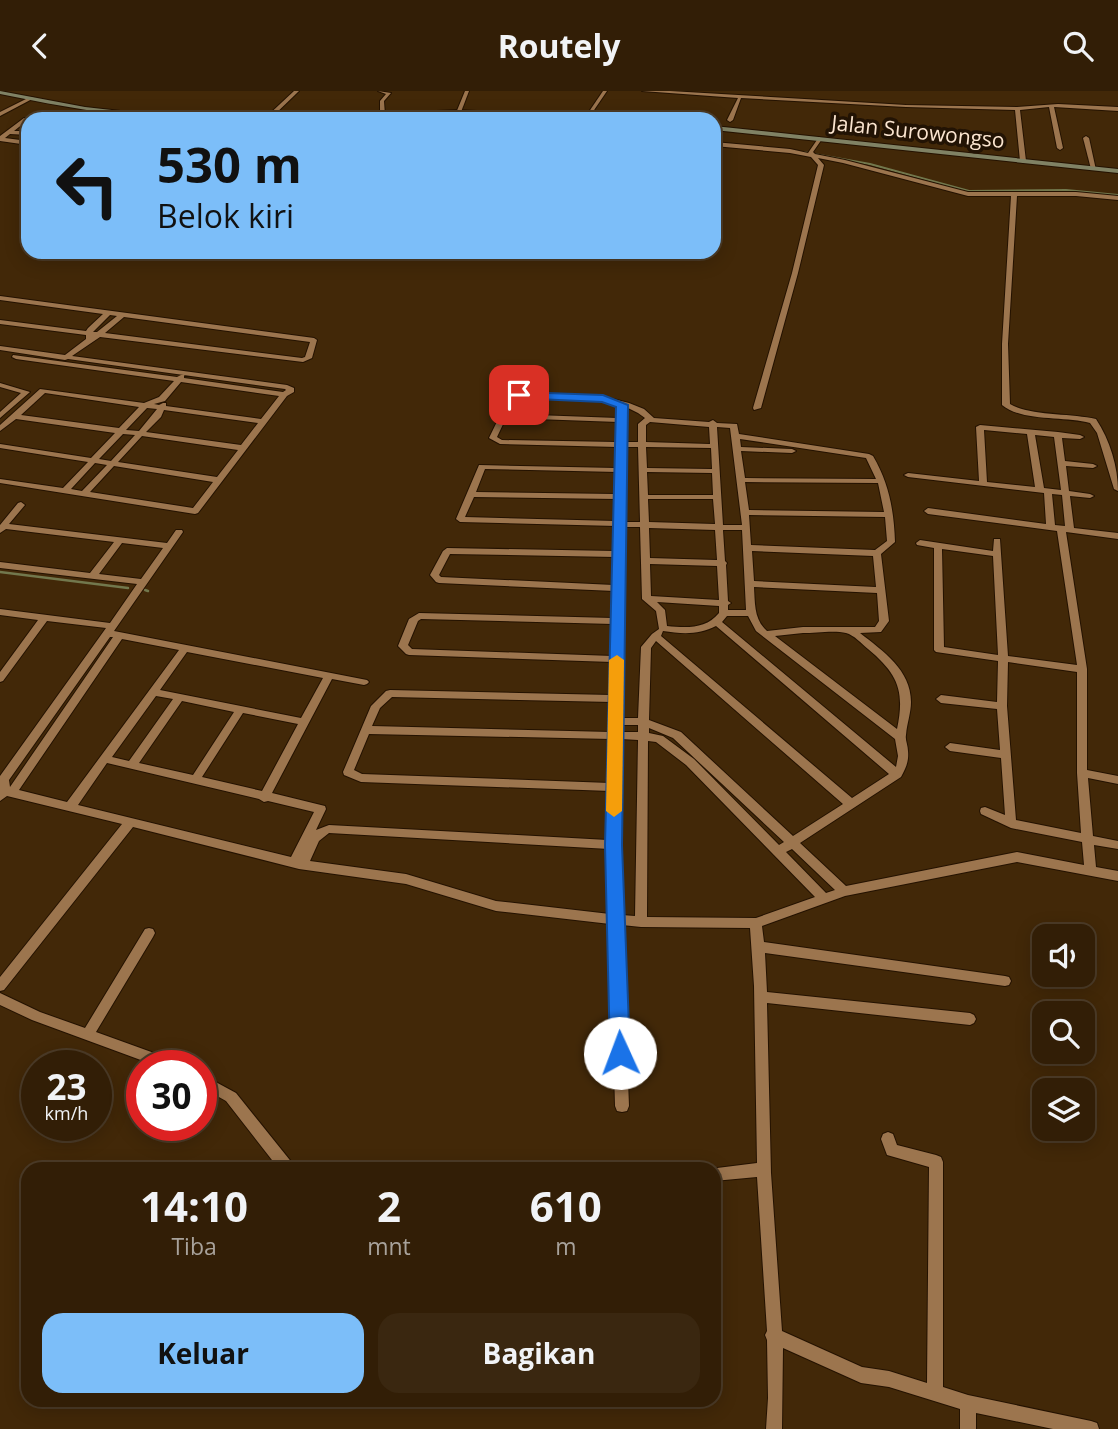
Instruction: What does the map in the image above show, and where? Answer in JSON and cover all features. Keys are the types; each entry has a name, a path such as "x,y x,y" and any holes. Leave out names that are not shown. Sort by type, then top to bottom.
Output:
{"street":[{"path":"274,112 297,91"},
{"path":"380,91 389,93 382,101 383,112"},
{"path":"458,112 467,91"},
{"path":"590,112 605,91"},
{"path":"644,91 739,99 1017,109 1051,106 1118,109"},
{"path":"706,91 789,97 795,96 795,91"},
{"path":"0,92 110,112"},
{"path":"0,115 32,98"},
{"path":"730,120 739,99"},
{"path":"1051,106 1060,148"},
{"path":"1017,109 1023,161"},
{"path":"0,115 21,120"},
{"path":"4,137 21,123"},
{"name":"Jalan Surowongso","path":"721,129 1118,171"},
{"path":"4,137 21,141"},
{"path":"1086,138 1094,169"},
{"path":"811,154 819,139"},
{"path":"721,145 811,154 859,164 964,193 1118,198"},
{"path":"757,408 795,273 821,165 811,154"},
{"path":"1014,195 1005,344 1006,404 1018,412 1057,413 1093,421 1101,433 1118,489"},
{"path":"0,298 314,340 308,358 303,361 100,335 88,336 0,322"},
{"path":"59,363 109,312"},
{"path":"100,335 123,314"},
{"path":"0,348 291,388 290,392 284,394 0,355"},
{"path":"83,495 140,435 185,373"},
{"path":"0,386 26,392 0,416"},
{"path":"0,429 43,391 145,405 163,403 264,422"},
{"path":"0,481 195,511 284,394"},
{"path":"652,419 642,410 603,398 519,395 513,397 493,438 496,441 715,446"},
{"path":"64,492 145,405"},
{"path":"622,405 614,787 622,1106"},
{"path":"504,416 621,420"},
{"path":"13,417 242,448"},
{"path":"641,922 646,647 659,632 660,610 647,599 642,424 652,419 734,425 745,512 751,613 755,625 900,737"},
{"path":"659,632 696,630 718,623 725,608 713,422"},
{"path":"983,484 978,429 986,426 1080,437"},
{"path":"1030,431 1044,491 1061,528"},
{"path":"1058,434 1065,493 1061,528 1082,669 1082,773 1085,838 1090,869"},
{"path":"736,436 838,453"},
{"path":"0,446 219,480"},
{"path":"739,450 869,456 881,481 890,515 891,542 877,554 748,548"},
{"path":"1062,463 1093,466"},
{"path":"620,470 485,467 480,470 459,516 461,520 746,528"},
{"path":"643,470 717,471"},
{"path":"908,475 1090,496"},
{"path":"742,480 881,481"},
{"path":"471,494 619,497"},
{"path":"644,497 718,497"},
{"path":"2,528 21,505"},
{"path":"928,511 1118,535"},
{"path":"745,512 890,515"},
{"path":"2,528 168,546"},
{"path":"4,788 141,582 178,532"},
{"path":"92,576 120,540"},
{"path":"997,541 1003,659 1002,706 1011,824"},
{"path":"920,543 997,554"},
{"path":"938,546 939,649 1082,669"},
{"path":"618,554 447,551 434,575 439,580 618,587"},
{"path":"766,634 882,628 884,621 878,590 882,585 877,554"},
{"path":"646,561 723,563"},
{"path":"0,565 141,582"},
{"path":"751,584 878,590"},
{"path":"647,599 751,613"},
{"path":"0,612 109,630 119,636 364,682"},
{"path":"617,621 419,616 414,619 403,646 409,652 617,659"},
{"path":"0,679 4,667 44,618"},
{"path":"718,623 897,773"},
{"path":"778,852 897,773 904,763 900,737 908,708 908,697 900,675 895,667 850,630"},
{"path":"659,632 851,804"},
{"path":"4,788 119,636"},
{"path":"70,807 185,648"},
{"path":"264,798 329,675"},
{"path":"154,692 305,722"},
{"path":"614,787 351,776 348,772 379,700 398,692 616,699"},
{"path":"132,765 180,697"},
{"path":"941,699 1002,706"},
{"path":"195,781 241,709"},
{"path":"615,721 644,722 677,735 845,891"},
{"path":"367,730 644,736 659,739 691,762 825,899"},
{"path":"950,747 1006,755"},
{"path":"106,759 264,798 321,809 298,863"},
{"path":"1082,773 1118,780"},
{"path":"4,788 130,824 298,863 406,879 496,907 641,922 756,923 845,891 1017,857 1118,876"},
{"path":"985,811 1011,824 1118,845"},
{"path":"0,986 130,824"},
{"path":"298,863 311,841 322,830 329,829 614,845"},
{"path":"756,923 763,997 764,1169 773,1335 774,1429"},
{"path":"89,1033 149,933"},
{"path":"759,947 1005,981"},
{"path":"763,997 970,1019"},
{"path":"0,999 36,1016 133,1050"},
{"path":"217,1089 231,1097 282,1162"},
{"path":"888,1139 892,1150 936,1162 935,1393"},
{"path":"721,1173 764,1169"},
{"path":"773,1335 861,1375 889,1379 968,1403 1091,1429"},
{"path":"968,1403 968,1429"}],"waterway":[{"path":"803,152 870,164 969,191 1066,190 1118,195"},
{"path":"0,572 128,588"}],"slow traffic":[{"path":"614,811 617,660"}],"route":[{"path":"519,395 603,398 622,405 614,845 620,1053"}]}
